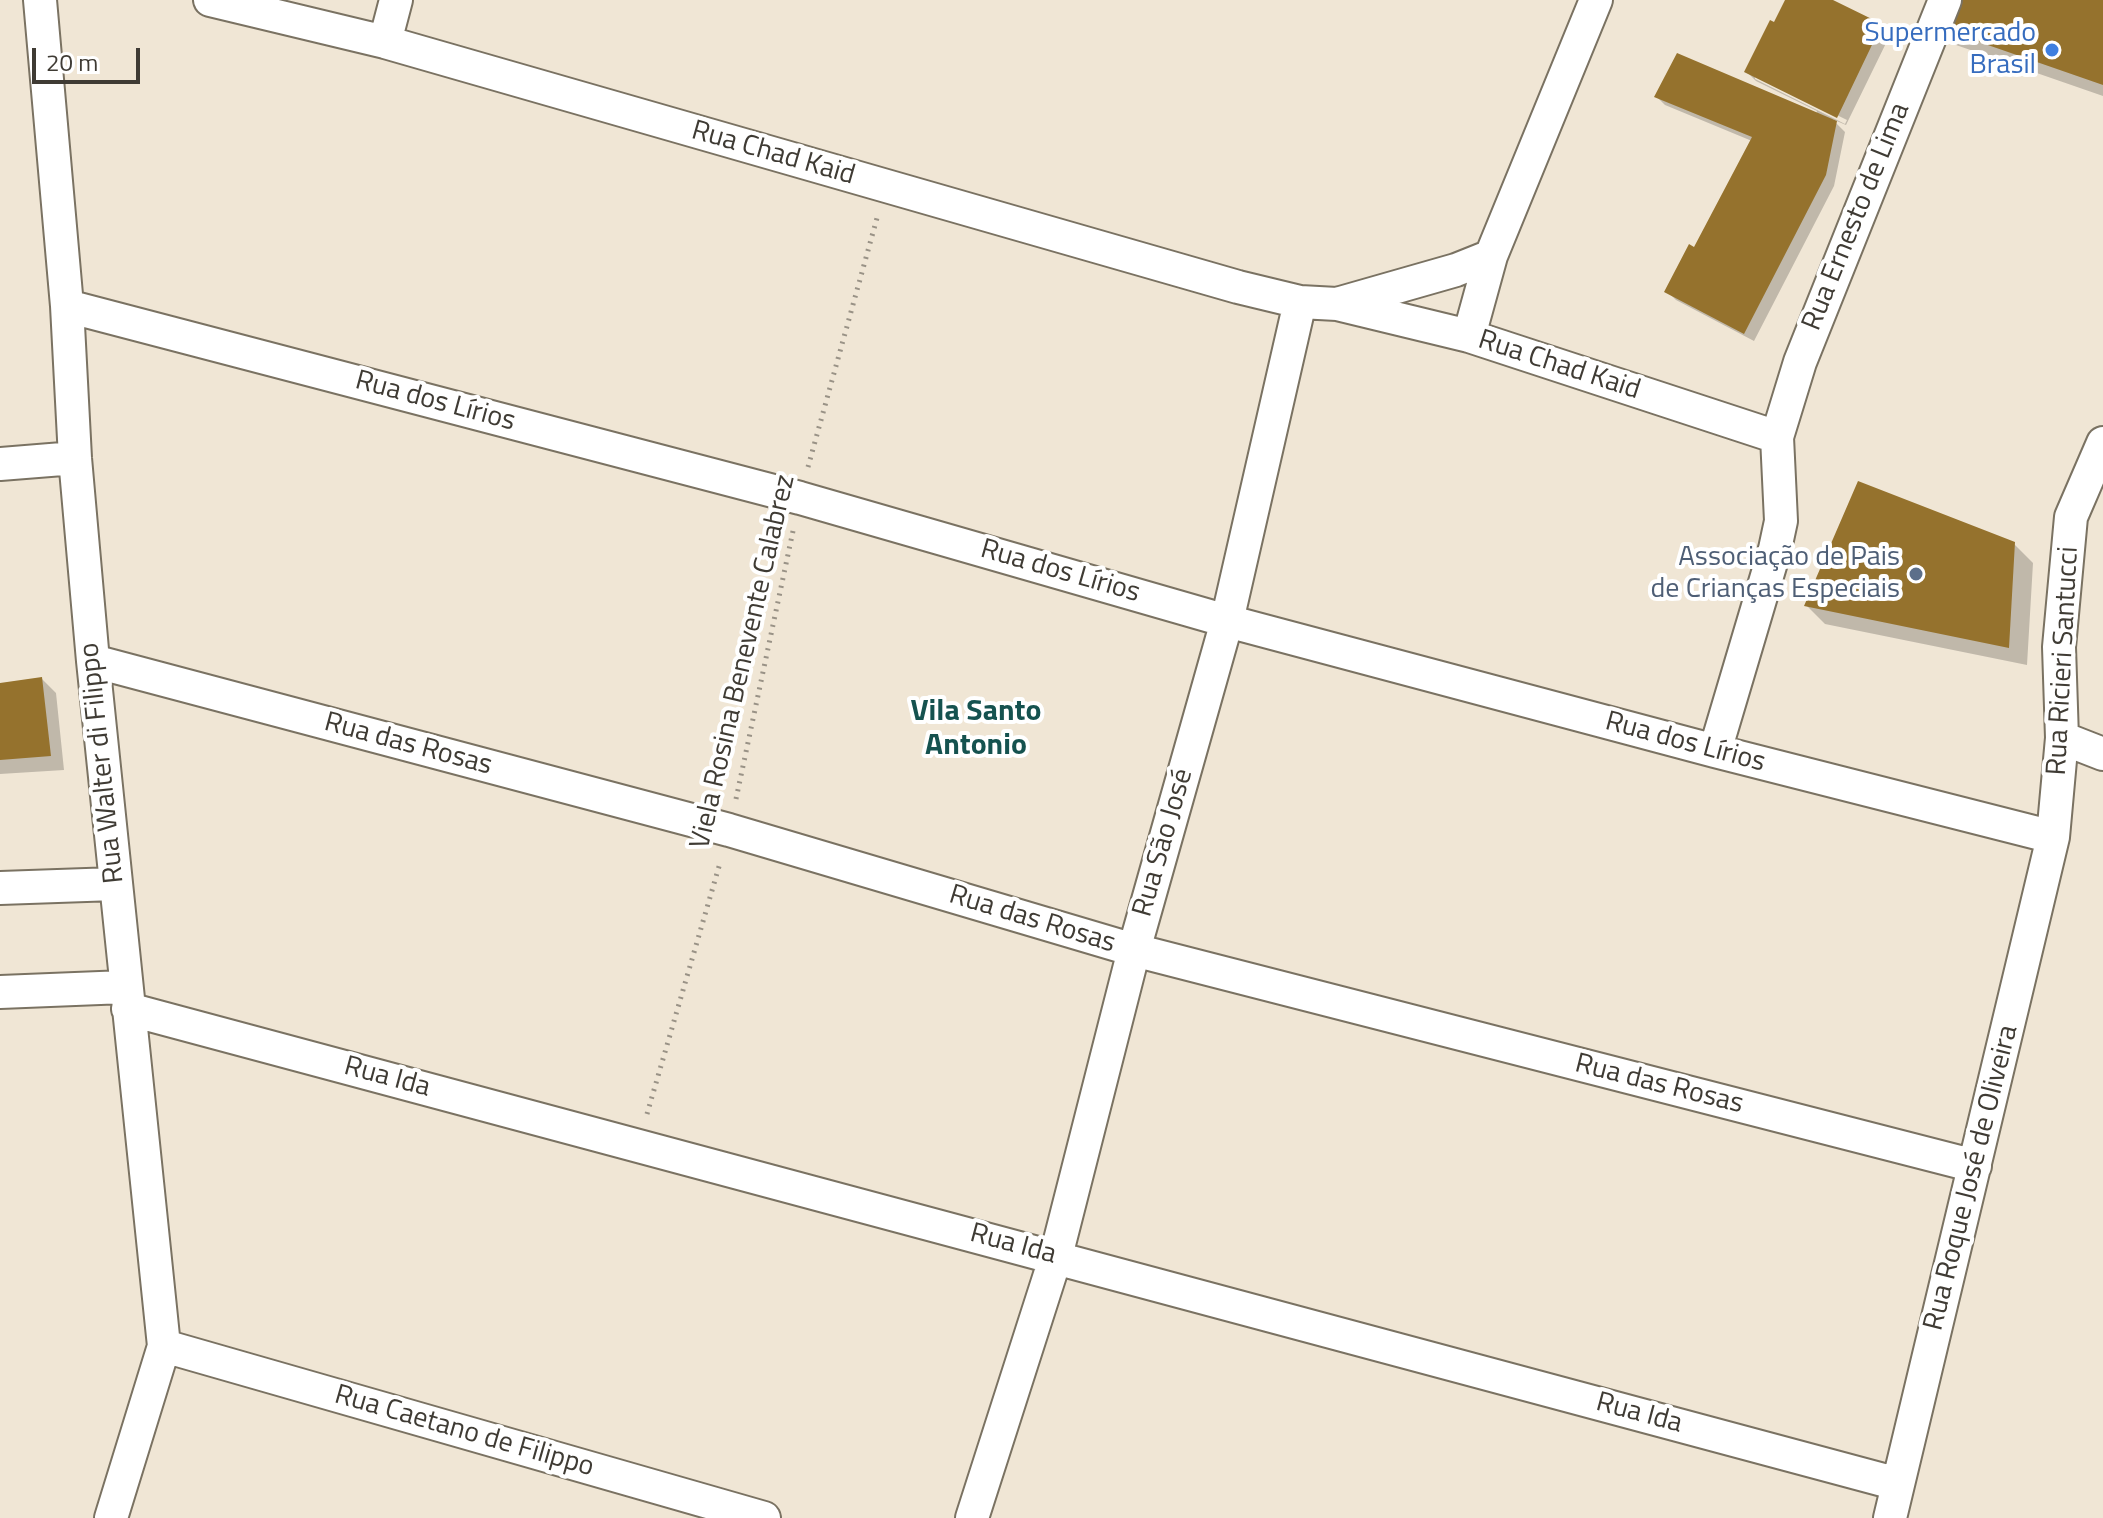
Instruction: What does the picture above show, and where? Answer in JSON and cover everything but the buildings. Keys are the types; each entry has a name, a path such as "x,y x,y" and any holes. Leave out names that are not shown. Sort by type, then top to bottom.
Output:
{"street":[{"name":"Rua Walter di Filippo","path":"40,0 67,306 75,458 93,661 164,1346 111,1518"},
{"name":"Rua Chad Kaid","path":"210,0 385,42 1087,245 1300,302 1337,304 1469,336 1777,437"},
{"path":"385,42 396,0"},
{"path":"1469,336 1491,256 1596,0"},
{"name":"Rua Ernesto de Lima","path":"1715,751 1781,521 1777,437 1800,362 1945,0"},
{"name":"Rua Chad Kaid","path":"1337,304 1456,270 1491,256"},
{"name":"Rua São José","path":"972,1518 1056,1256 1134,950 1227,621 1300,302"},
{"name":"Rua dos Lírios","path":"67,306 800,498 1227,621 2053,837"},
{"name":"Rua Ricieri Santucci","path":"2053,837 2062,738 2059,647 2071,517 2103,443"},
{"path":"0,464 75,458"},
{"name":"Rua das Rosas","path":"93,661 729,830 1134,950 1975,1166"},
{"path":"2062,738 2103,754"},
{"name":"Rua Roque José de Oliveira","path":"1890,1518 2053,837"},
{"path":"0,888 115,884"},
{"name":"Rua Ida","path":"0,992 127,998 638,1145 1898,1484"},
{"name":"Rua Caetano de Filippo","path":"164,1346 764,1518"}],"path":[{"name":"Viela Rosina Benevente Calabrez","path":"638,1145 729,830 800,498 885,186"}],"place":[{"name":"Supermercado Brasil","path":"2052,50"},
{"name":"Associação de Pais de Crianças Especiais","path":"1916,574"}],"district":[{"name":"Vila Santo Antonio","path":"976,730"}]}
